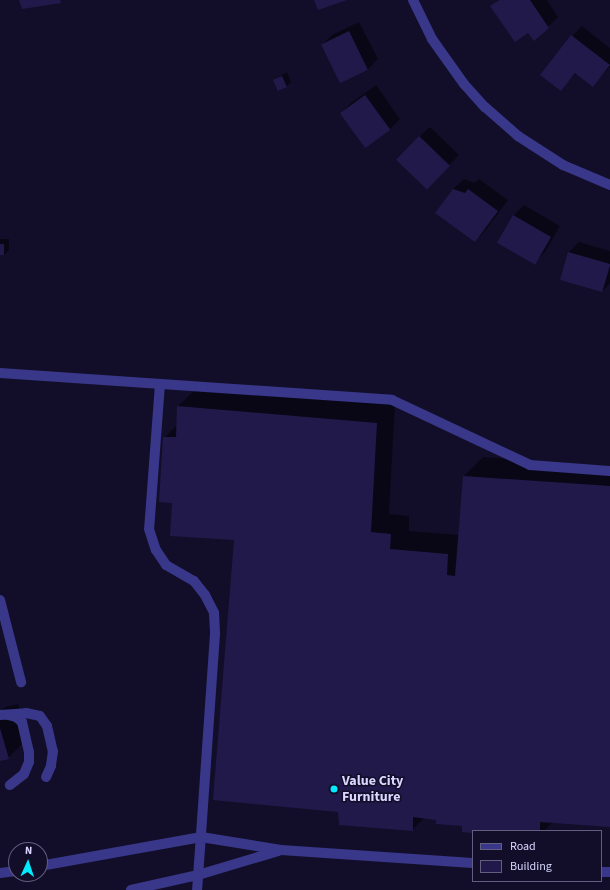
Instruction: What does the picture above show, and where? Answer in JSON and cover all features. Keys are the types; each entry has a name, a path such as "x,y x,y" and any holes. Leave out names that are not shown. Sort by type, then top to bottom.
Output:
{"street":[{"path":"413,0 432,39 464,84 485,107 518,136 564,165 610,185"},
{"path":"0,372 392,400 530,465 610,471"},
{"path":"160,384 150,529 156,550 166,565 194,581 205,595 214,613 215,634 197,890"},
{"path":"0,600 21,682"},
{"path":"0,715 26,712 40,716 47,726 53,751 51,766 46,777"},
{"path":"0,715 8,715 22,722 30,752 29,762 24,774 10,785"},
{"path":"48,865 200,837 280,850 472,863"},
{"path":"130,890 198,875 280,850"}],"building":[{"path":"19,0 60,0 61,3 22,9"},
{"path":"314,0 347,0 318,10"},
{"path":"499,0 530,0 549,28 534,41 528,33 515,42 490,6"},
{"path":"349,31 368,70 340,83 321,45"},
{"path":"571,35 610,65 593,87 575,73 561,91 540,75"},
{"path":"282,76 287,87 278,91 273,80"},
{"path":"365,95 390,130 365,148 340,113"},
{"path":"419,136 450,166 427,190 396,160"},
{"path":"453,189 465,193 468,189 498,211 475,242 435,213"},
{"path":"513,215 551,237 535,265 497,243"},
{"path":"0,244 4,244 4,255 0,255"},
{"path":"568,252 610,264 602,292 560,280"},
{"path":"177,406 377,423 371,532 391,534 390,549 448,554 447,575 455,576 463,476 610,486 610,827 540,822 540,830 472,830 472,833 462,832 462,826 436,824 436,820 413,817 413,831 339,825 338,812 213,800 234,540 170,536 172,503 159,502 163,437 176,437"},
{"path":"0,728 9,759 0,761"}],"place":[{"name":"Value City Furniture","path":"334,789"}]}
